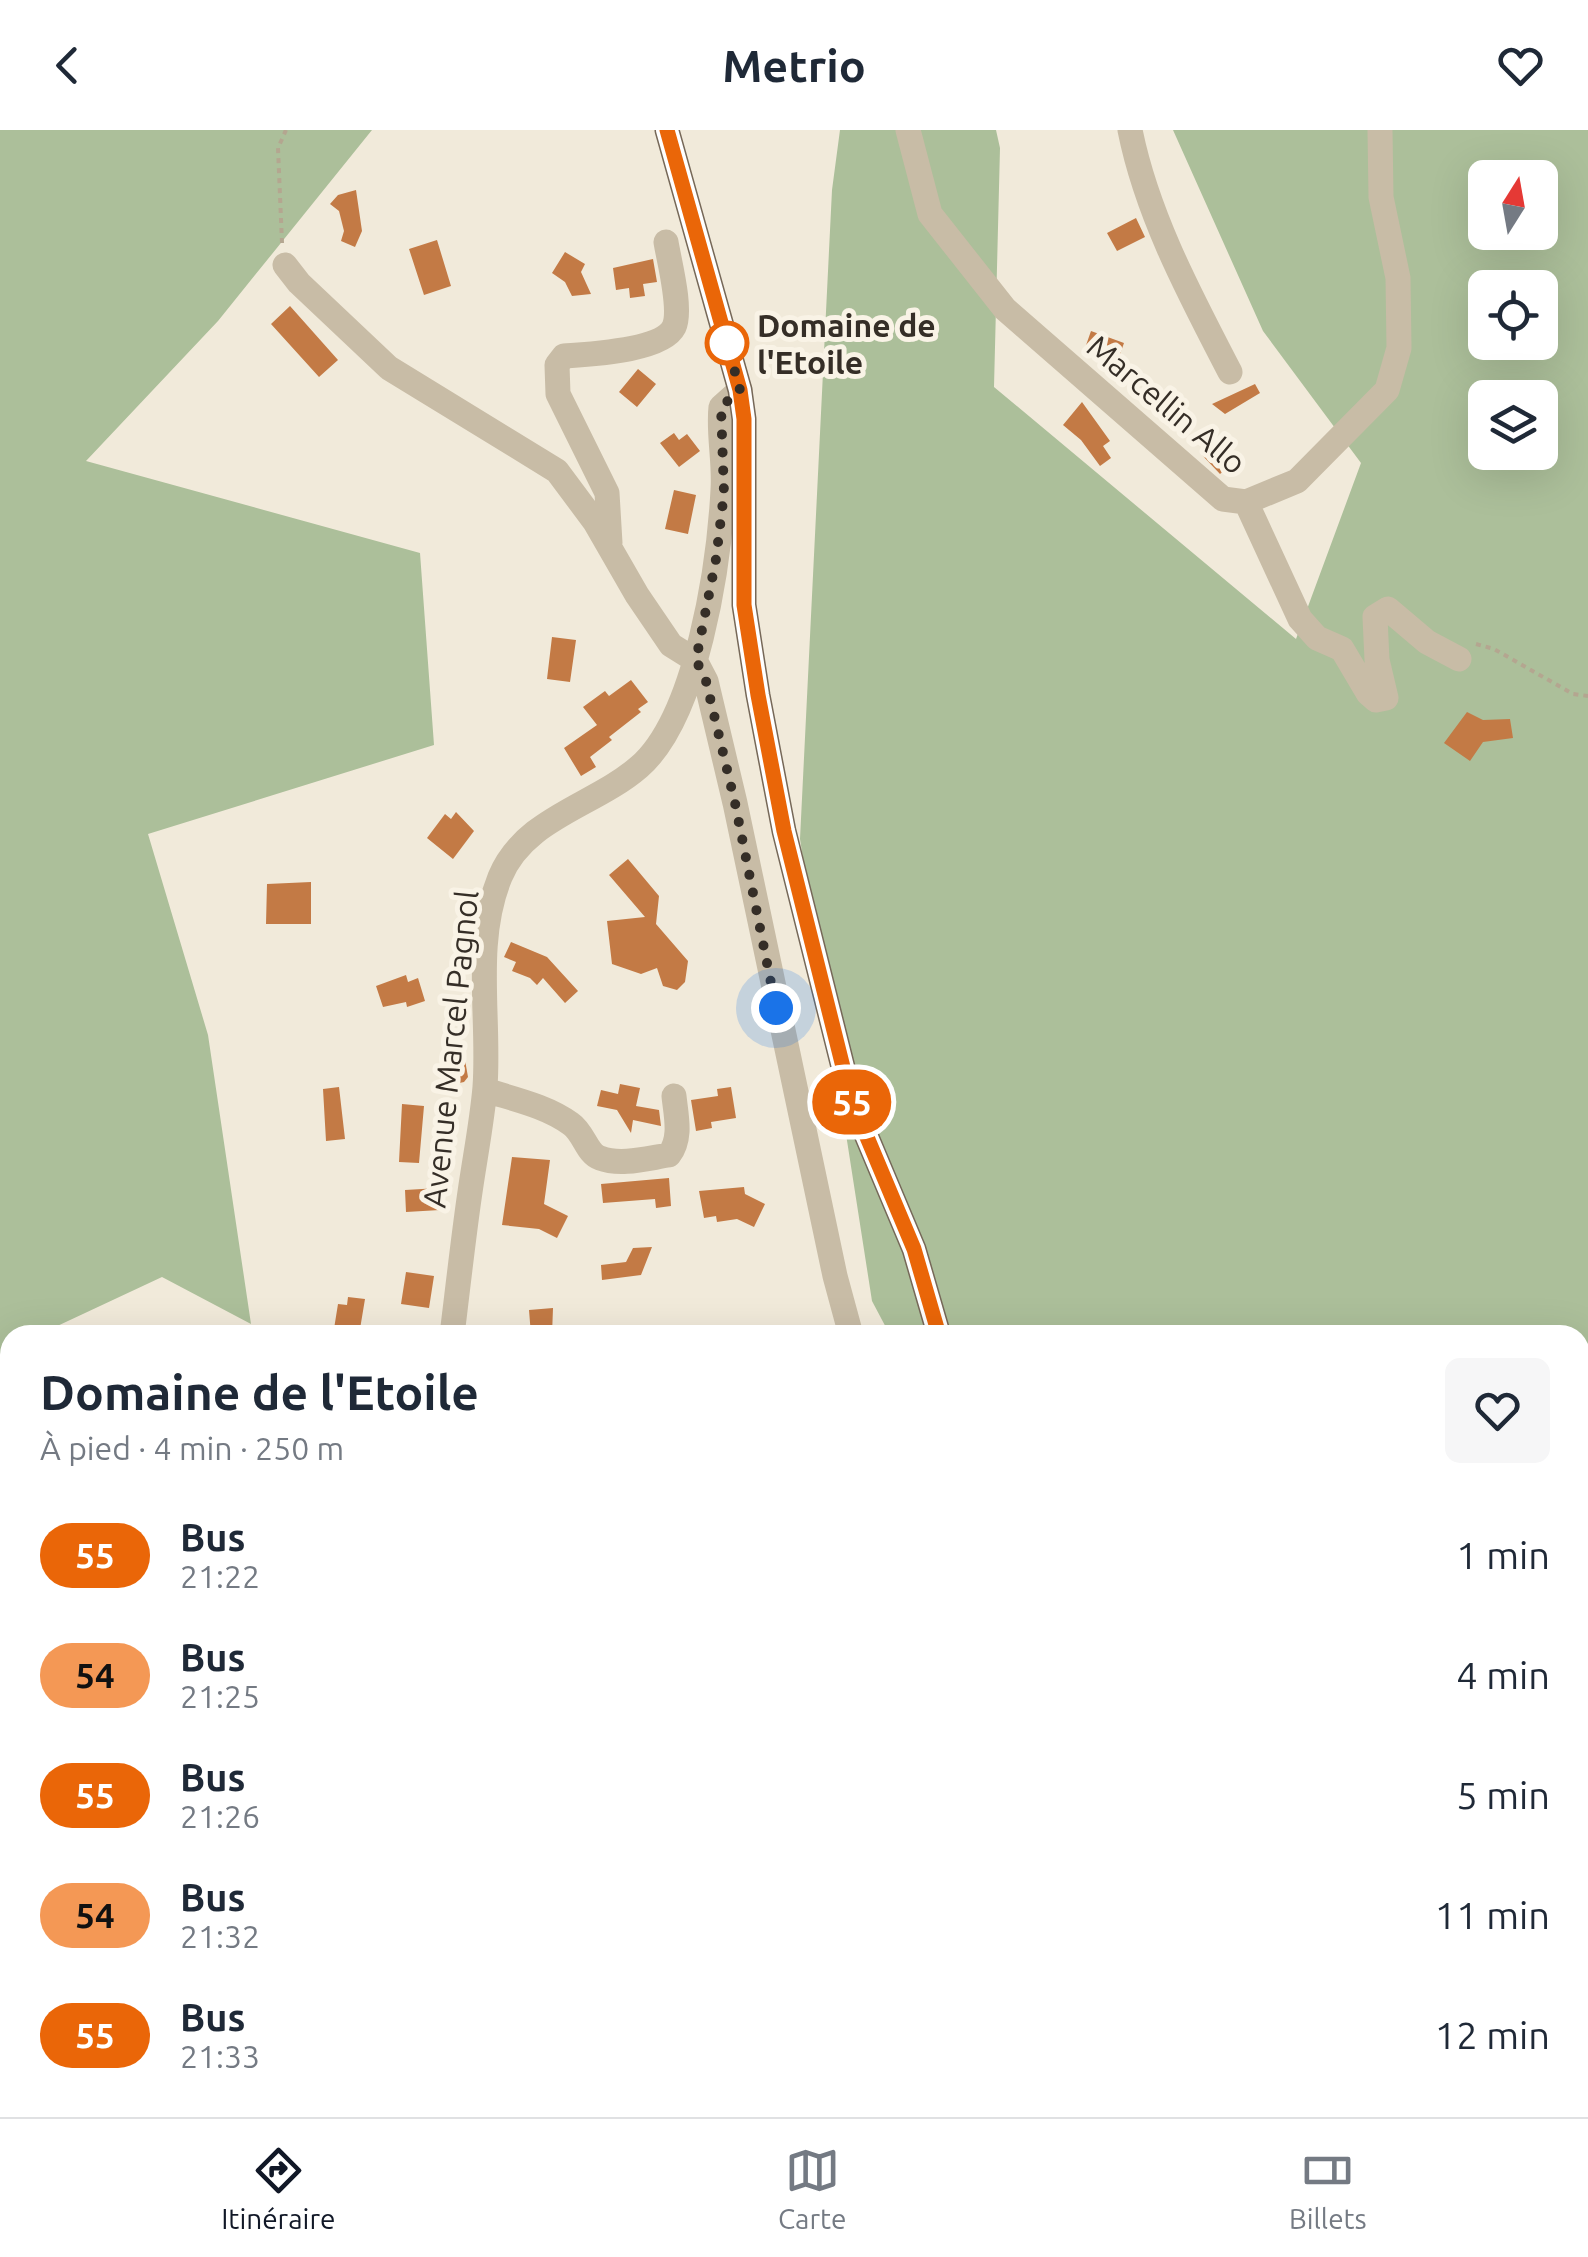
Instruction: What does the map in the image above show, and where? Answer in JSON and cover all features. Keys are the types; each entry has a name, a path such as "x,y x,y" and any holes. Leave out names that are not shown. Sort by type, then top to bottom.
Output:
{"main road":[{"path":"667,130 740,390 744,419 744,605 781,814 851,1099 914,1249 936,1325"}],"street":[{"name":"Marcellin Allo","path":"908,130 930,214 1005,309 1224,499 1246,502 1297,482 1386,390 1399,348 1398,278 1380,197 1380,130"},
{"path":"1130,130 1140,178 1230,372"},
{"path":"610,548 607,493 558,394 557,365 564,356 661,340 674,327 676,310 666,242"},
{"path":"285,265 389,368 557,471 596,522 671,645 696,660 706,681 735,803 830,1257 849,1325"},
{"name":"Avenue Marcel Pagnol","path":"453,1325 485,1090 484,960 490,910 511,852 538,828 638,768 673,726 690,686 716,559 724,493 721,407 740,390"},
{"path":"1246,502 1300,619 1316,638 1342,649 1376,700 1386,698 1377,660 1375,617 1388,609 1427,642 1462,650"},
{"path":"485,1090 568,1121 582,1133 593,1155 624,1162 669,1155 676,1146 674,1096"}],"path":[{"path":"285,265 278,148 286,130"},
{"path":"1462,650 1494,648 1573,694 1588,696"}],"green space":[{"path":"0,130 372,130 218,321 86,461 420,553 434,745 148,834 208,1035 251,1324 162,1277 59,1325 0,1325"},
{"path":"840,130 996,130 1000,148 994,387 1296,639 1361,463 1263,331 1173,130 1588,130 1588,1325 885,1325 872,1301 800,839 832,190"}],"building":[{"path":"356,190 362,231 355,247 341,241 344,231 339,211 330,204 338,195"},
{"path":"1136,218 1145,237 1117,251 1107,233"},
{"path":"437,240 451,286 424,295 409,249"},
{"path":"565,252 585,264 581,272 591,294 572,296 565,282 552,273"},
{"path":"653,259 657,282 643,284 645,296 630,298 629,288 616,290 613,268"},
{"path":"290,306 338,360 319,377 271,324"},
{"path":"1091,331 1124,343 1117,363 1084,351"},
{"path":"638,369 656,384 637,407 619,392"},
{"path":"1255,384 1260,393 1225,414 1212,404"},
{"path":"1082,402 1110,441 1103,446 1111,458 1100,466 1081,440 1063,425"},
{"path":"674,433 679,440 687,434 700,451 679,467 660,443"},
{"path":"1220,439 1238,458 1220,474 1202,455"},
{"path":"674,490 696,495 688,534 665,529"},
{"path":"552,637 576,640 570,682 547,679"},
{"path":"631,680 648,702 590,757 596,767 581,776 564,748 597,725 583,707 605,691 609,696"},
{"path":"1467,712 1483,720 1510,719 1513,738 1483,742 1470,761 1444,743"},
{"path":"456,812 474,831 453,859 427,838 445,814 451,819"},
{"path":"628,859 659,896 656,924 688,961 685,982 677,990 663,986 657,968 641,974 612,964 607,921 645,917 609,875"},
{"path":"311,882 311,924 266,924 267,884"},
{"path":"511,942 547,957 578,991 565,1003 543,978 537,985 512,971 516,962 504,957"},
{"path":"406,975 408,982 418,978 425,1001 407,1007 406,1002 383,1007 376,986"},
{"path":"462,1043 468,1077 450,1085 445,1062 449,1055 447,1046"},
{"path":"620,1084 640,1088 636,1106 659,1110 661,1126 633,1120 631,1133 617,1110 597,1106 601,1090 618,1094"},
{"path":"339,1087 345,1139 326,1141 323,1089"},
{"path":"731,1087 736,1118 711,1122 712,1128 696,1131 691,1100 718,1096 717,1089"},
{"path":"402,1104 424,1106 419,1163 399,1162"},
{"path":"512,1157 550,1160 544,1204 568,1216 557,1238 539,1229 502,1225"},
{"path":"669,1178 671,1206 656,1208 655,1199 603,1203 601,1184"},
{"path":"744,1187 745,1194 765,1204 754,1227 737,1219 717,1222 716,1216 704,1218 699,1191"},
{"path":"439,1188 440,1210 406,1212 405,1190"},
{"path":"652,1247 641,1275 602,1280 601,1265 626,1262 633,1248"},
{"path":"406,1272 434,1276 429,1308 401,1304"},
{"path":"348,1297 365,1299 361,1325 335,1325 338,1304 347,1305"},
{"path":"553,1308 552,1325 530,1325 529,1310"}],"bus line":[{"name":"55","path":"667,130 740,390 744,419 744,605 784,831 851,1099 914,1249 936,1325"}],"place":[{"name":"Domaine de l'Etoile","path":"727,343"}],"route":[{"path":"727,343 726,340 740,390 721,407 724,493 716,559 696,660 706,681 735,803 776,1008"}]}
